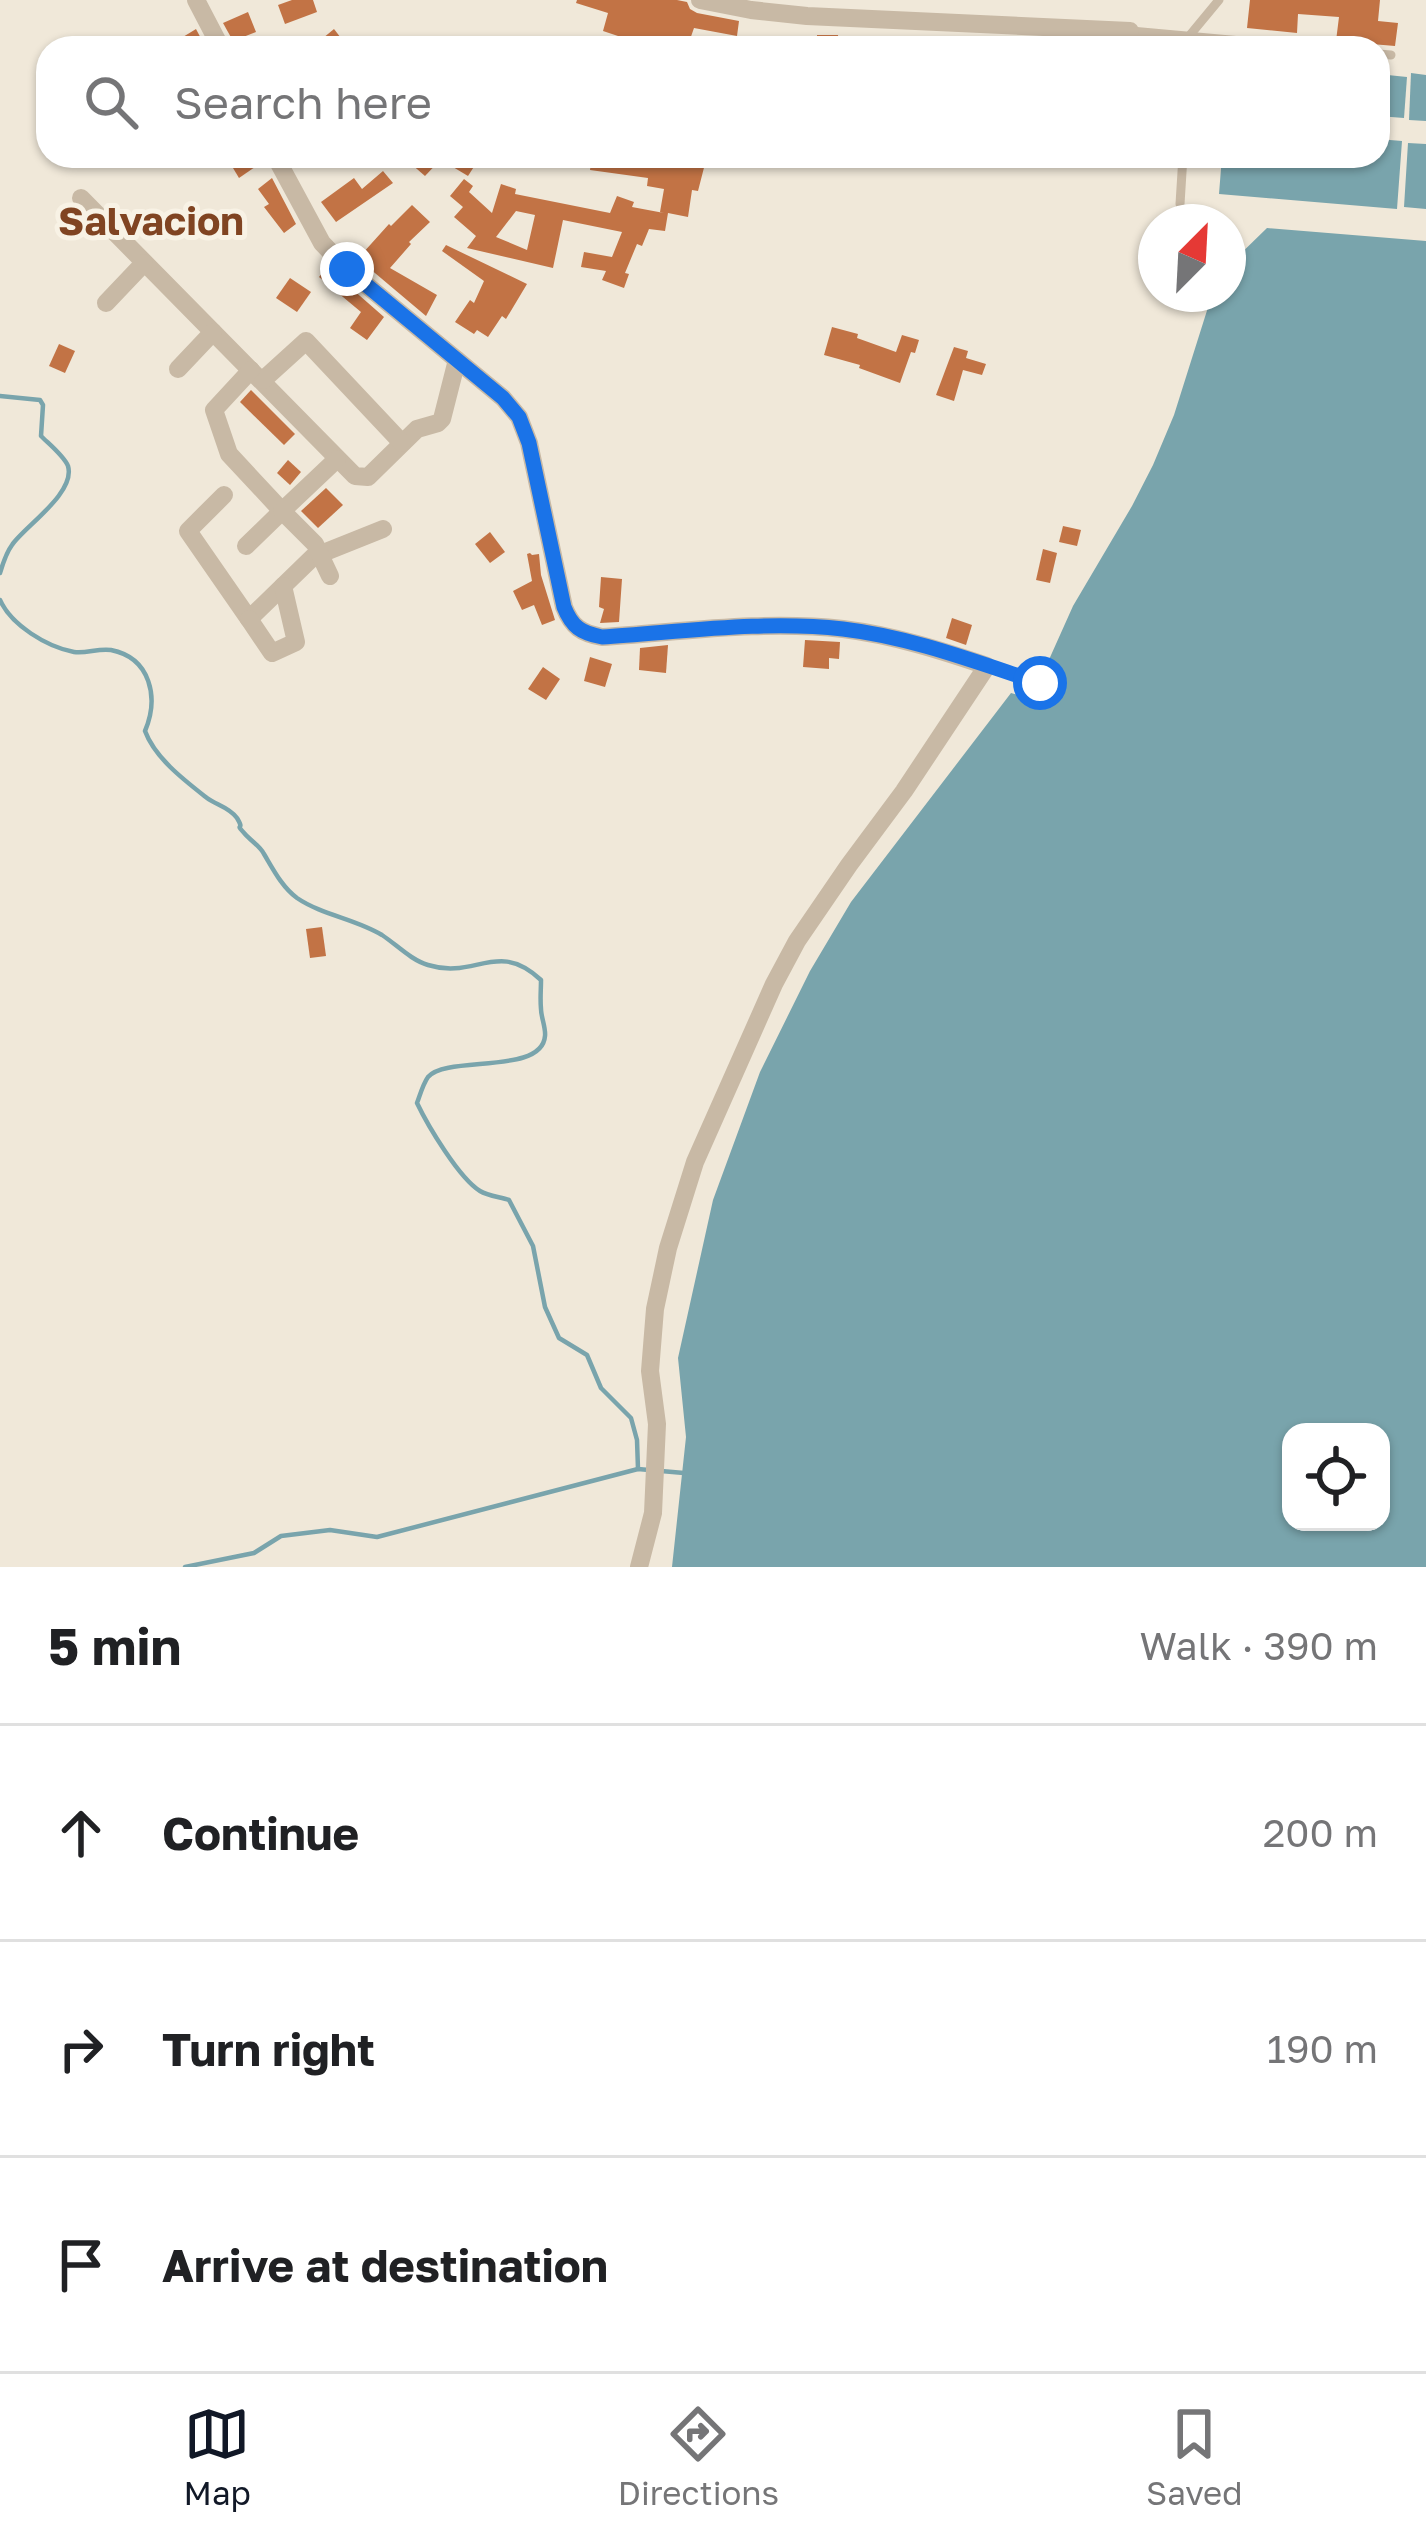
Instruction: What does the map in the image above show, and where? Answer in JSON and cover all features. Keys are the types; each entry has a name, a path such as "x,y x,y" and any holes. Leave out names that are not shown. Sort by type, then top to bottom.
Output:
{"street":[{"path":"196,0 215,36"},
{"path":"700,0 807,16 1130,31"},
{"path":"281,168 322,243 503,398 519,417 542,494 564,607 571,623 583,633 602,637 737,628 842,629 987,665 797,941 695,1162 668,1247 656,1309 650,1371 656,1424 652,1513 639,1567"},
{"path":"81,198 355,476 368,477 418,430 438,423 457,360"},
{"path":"106,303 144,263"},
{"path":"178,369 212,332"},
{"path":"330,576 315,544 229,454 214,410 306,341 402,443"},
{"path":"246,546 338,459"},
{"path":"171,546 224,495"},
{"path":"249,619 313,557 383,529"},
{"path":"188,531 272,653"},
{"path":"283,586 301,664"},
{"path":"253,664 296,642"}],"lane":[{"path":"1190,35 1219,0"},
{"path":"1130,31 1200,36"},
{"path":"1180,204 1183,168"},
{"path":"987,665 1040,683"}],"water":[{"path":"1411,73 1426,75 1426,121 1409,120"},
{"path":"1390,75 1407,77 1404,118 1390,117"},
{"path":"1390,140 1402,141 1397,209 1219,194 1221,168 1390,168"},
{"path":"1408,143 1426,144 1426,209 1404,207"},
{"path":"1267,228 1426,241 1426,1567 672,1567 686,1437 678,1358 713,1200 760,1072 851,902 1011,693 1051,704 1058,683 1043,673 1073,606 1153,465 1207,312 1246,312 1246,248"}],"building":[{"path":"313,0 317,12 285,24 278,5"},
{"path":"1250,0 1380,0 1378,21 1398,23 1395,46 1390,46 1390,36 1337,36 1339,17 1298,14 1297,33 1247,28"},
{"path":"687,2 697,13 739,21 737,36 694,28 691,36 618,36 603,31 608,13 576,3"},
{"path":"248,12 256,32 230,36 223,23"},
{"path":"233,168 254,168 239,178"},
{"path":"590,168 704,168 698,191 692,190 688,217 668,213 665,231 649,229 642,246 637,244 624,288 602,280 606,271 581,267 584,252 612,257 622,232 563,220 553,268 467,248 476,236 454,217 463,207 450,196 464,179 473,186 469,192 492,213 501,184 516,189 515,194 610,213 617,196 634,202 632,207 664,213 660,212 664,189 647,186 648,178","holes":["516,211 535,215 527,250 496,237"]},
{"path":"383,171 393,183 336,222 321,202 354,178 362,189"},
{"path":"272,178 296,224 284,233 264,207 269,204 258,189"},
{"path":"412,205 430,222 390,268 437,295 426,316 350,252 353,248 362,254"},
{"path":"446,245 527,284 506,319 502,316 488,337 455,322 470,300 474,303 484,281 442,251"},
{"path":"327,267 384,317 367,340 350,328 361,312 319,277"},
{"path":"290,278 311,292 297,312 276,298"},
{"path":"832,327 896,352 902,335 919,340 900,383 824,355"},
{"path":"59,344 75,351 65,373 49,366"},
{"path":"954,347 968,351 966,358 986,364 982,375 963,370 954,401 936,395"},
{"path":"251,390 295,434 284,445 240,402"},
{"path":"288,460 301,472 290,485 277,473"},
{"path":"326,488 343,505 318,528 301,511"},
{"path":"1063,526 1081,530 1077,546 1059,542"},
{"path":"490,532 505,552 490,563 475,544"},
{"path":"1043,549 1057,553 1050,583 1036,580"},
{"path":"530,553 539,554 555,620 542,625 534,605 522,610 513,591 532,581"},
{"path":"601,577 622,579 619,622 600,623 604,609 599,607"},
{"path":"952,618 972,625 966,645 946,638"},
{"path":"805,640 840,642 839,659 829,658 829,669 803,667"},
{"path":"668,645 666,673 639,670 640,648"},
{"path":"590,657 612,664 605,687 584,681"},
{"path":"543,667 560,679 546,700 528,689"},
{"path":"322,927 326,956 310,958 306,929"}],"waterway":[{"path":"0,396 40,400 41,436 68,466 64,487 12,545 0,573"},
{"path":"0,600 21,626 53,645 79,652 111,650 135,661 151,693 145,731 156,750 189,784 234,814 240,828 297,898 382,935 428,965 460,968 512,962 541,980 545,1036 540,1048 512,1060 438,1071 428,1077 417,1103 463,1175 483,1193 509,1200 533,1246 545,1307 559,1338 587,1355 601,1388 631,1418 638,1469"},
{"path":"185,1567 254,1553 281,1536 330,1530 377,1537 638,1469 649,1470"},
{"path":"661,1471 684,1473"}],"district":[{"name":"Salvacion","path":"151,221"}],"route":[{"path":"347,269 503,398 519,417 542,494 564,607 571,623 583,633 602,637 737,628 842,629 947,653 1040,683"}]}
